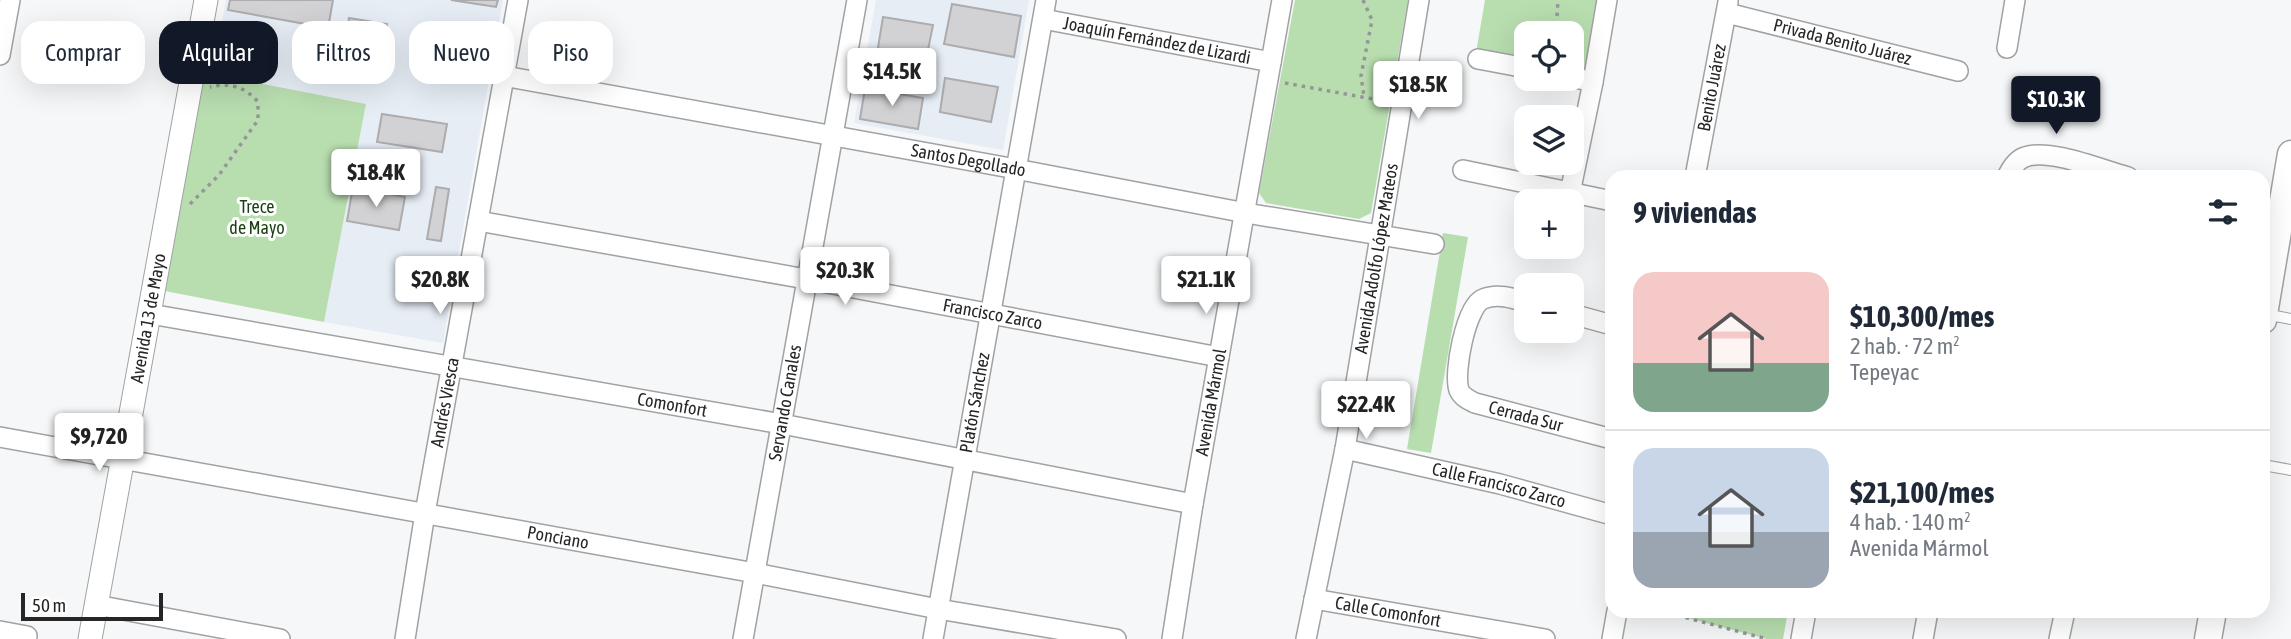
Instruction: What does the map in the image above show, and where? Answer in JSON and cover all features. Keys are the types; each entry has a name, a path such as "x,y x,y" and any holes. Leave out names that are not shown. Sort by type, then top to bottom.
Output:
{"main road":[{"path":"2270,237 2272,214 2291,154"},
{"path":"2208,639 2212,618"}],"street":[{"path":"0,55 10,0"},
{"name":"Avenida 13 de Mayo","path":"90,639 206,0"},
{"name":"Andrés Viesca","path":"514,22 518,0"},
{"name":"Servando Canales","path":"743,639 857,0"},
{"name":"Avenida Mármol","path":"1172,639 1193,504 1282,0"},
{"name":"Avenida Adolfo López Mateos","path":"1306,639 1345,449 1419,0"},
{"path":"1571,189 1607,0"},
{"path":"2007,48 2015,0"},
{"name":"Privada Benito Juárez","path":"1728,6 1909,60 1958,71"},
{"name":"Benito Juárez","path":"1703,170 1728,6"},
{"name":"Joaquín Fernández de Lizardi","path":"1045,9 1270,71"},
{"name":"Platón Sánchez","path":"933,639 1045,9"},
{"path":"1478,59 1514,66"},
{"name":"Santos Degollado","path":"514,78 1246,213 1434,244"},
{"path":"1584,80 1593,82"},
{"name":"Andrés Viesca","path":"405,639 425,513 503,84"},
{"path":"2011,170 2022,158 2049,155 2103,170"},
{"path":"1463,170 1551,189"},
{"path":"1584,196 1605,200"},
{"name":"Francisco Zarco","path":"478,222 806,279 1219,357"},
{"name":"Cerrada Sur","path":"1514,298 1495,296 1483,299 1473,306 1457,376 1460,391 1465,398 1475,403 1605,437"},
{"name":"Comonfort","path":"150,314 782,424 1193,504"},
{"path":"1584,317 1605,323"},
{"name":"Ponciano","path":"0,437 755,573 938,609 1116,639"},
{"name":"Calle Francisco Zarco","path":"1345,449 1500,484 1605,513"},
{"name":"Calle Comonfort","path":"1314,599 1545,639"},
{"path":"96,605 280,639"},
{"path":"1612,639 1616,618"},
{"path":"1801,639 1805,618"},
{"path":"1923,639 1927,618"},
{"path":"2059,639 2063,618"},
{"path":"0,631 27,636"}],"lane":[{"path":"2270,318 2291,320"},
{"path":"2270,466 2291,470"}],"path":[{"path":"1363,0 1372,20 1361,76 1364,97"},
{"path":"1557,21 1558,0"},
{"path":"1270,71 1400,105"},
{"path":"165,231 219,175 258,120 258,102 249,91 238,86 215,86 189,96"},
{"path":"1688,618 1767,639"}],"shaded area":[{"path":"226,0 503,0 499,21 409,21 409,84 488,84 443,343 324,322 366,104 252,84 278,84 278,21 222,21"},
{"path":"876,0 1029,0 1003,150 854,123"}],"green space":[{"path":"1295,0 1408,0 1371,213 1359,219 1266,203 1259,193"},
{"path":"1485,0 1607,0 1593,76 1584,74 1584,21 1514,21 1514,61 1476,53"},
{"name":"Trece de Mayo","path":"199,84 264,84 366,104 324,322 155,289"},
{"path":"1443,233 1468,237 1431,453 1407,449"},
{"path":"1688,618 1787,618 1783,639 1767,639"}],"building":[{"path":"230,0 333,0 329,21 292,22 228,10"},
{"path":"451,0 498,0 496,7"},
{"path":"952,4 1021,16 1014,57 944,44"},
{"path":"883,17 933,25 926,60 877,54"},
{"path":"945,78 998,87 991,122 940,112"},
{"path":"865,88 923,98 918,129 860,119"},
{"path":"382,114 447,124 442,152 377,142"},
{"path":"353,187 405,197 399,230 347,221"},
{"path":"436,187 449,189 441,241 427,239"}]}
